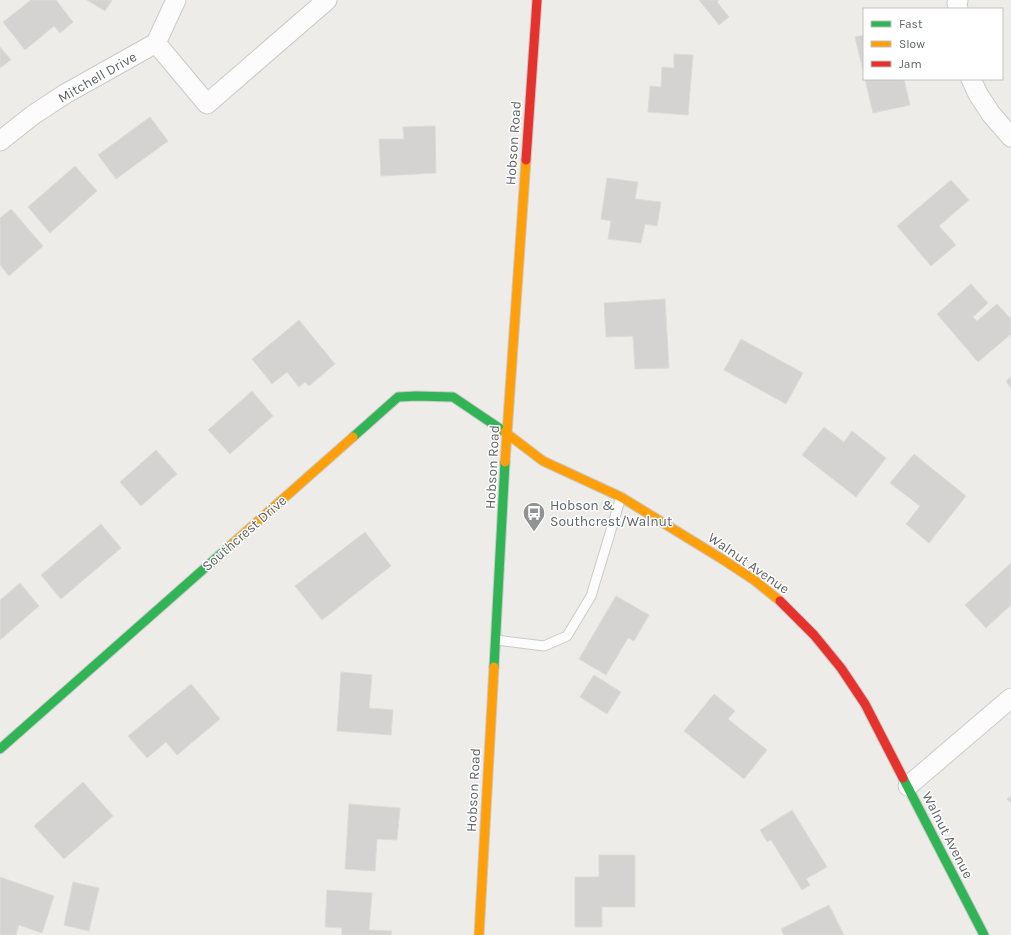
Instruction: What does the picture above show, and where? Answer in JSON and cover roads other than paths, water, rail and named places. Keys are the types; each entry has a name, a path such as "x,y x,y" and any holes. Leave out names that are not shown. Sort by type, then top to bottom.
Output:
{"street":[{"path":"176,0 156,43 207,104 327,0"},
{"name":"Hobson Road","path":"479,935 507,434 537,0"},
{"name":"Mitchell Drive","path":"0,141 33,115 65,94 156,43"},
{"path":"972,80 978,94 991,114 1011,137"},
{"name":"Southcrest Drive","path":"0,749 398,397 453,397 507,434"},
{"name":"Walnut Avenue","path":"507,434 543,461 621,497 722,559 754,580 784,604 814,635 841,668 865,704 984,935"},
{"path":"908,786 1011,698"}],"lane":[{"path":"496,640 544,646 567,636 591,596 621,497"}],"place":[{"name":"Hobson & Southcrest/Walnut","path":"534,532"}]}
